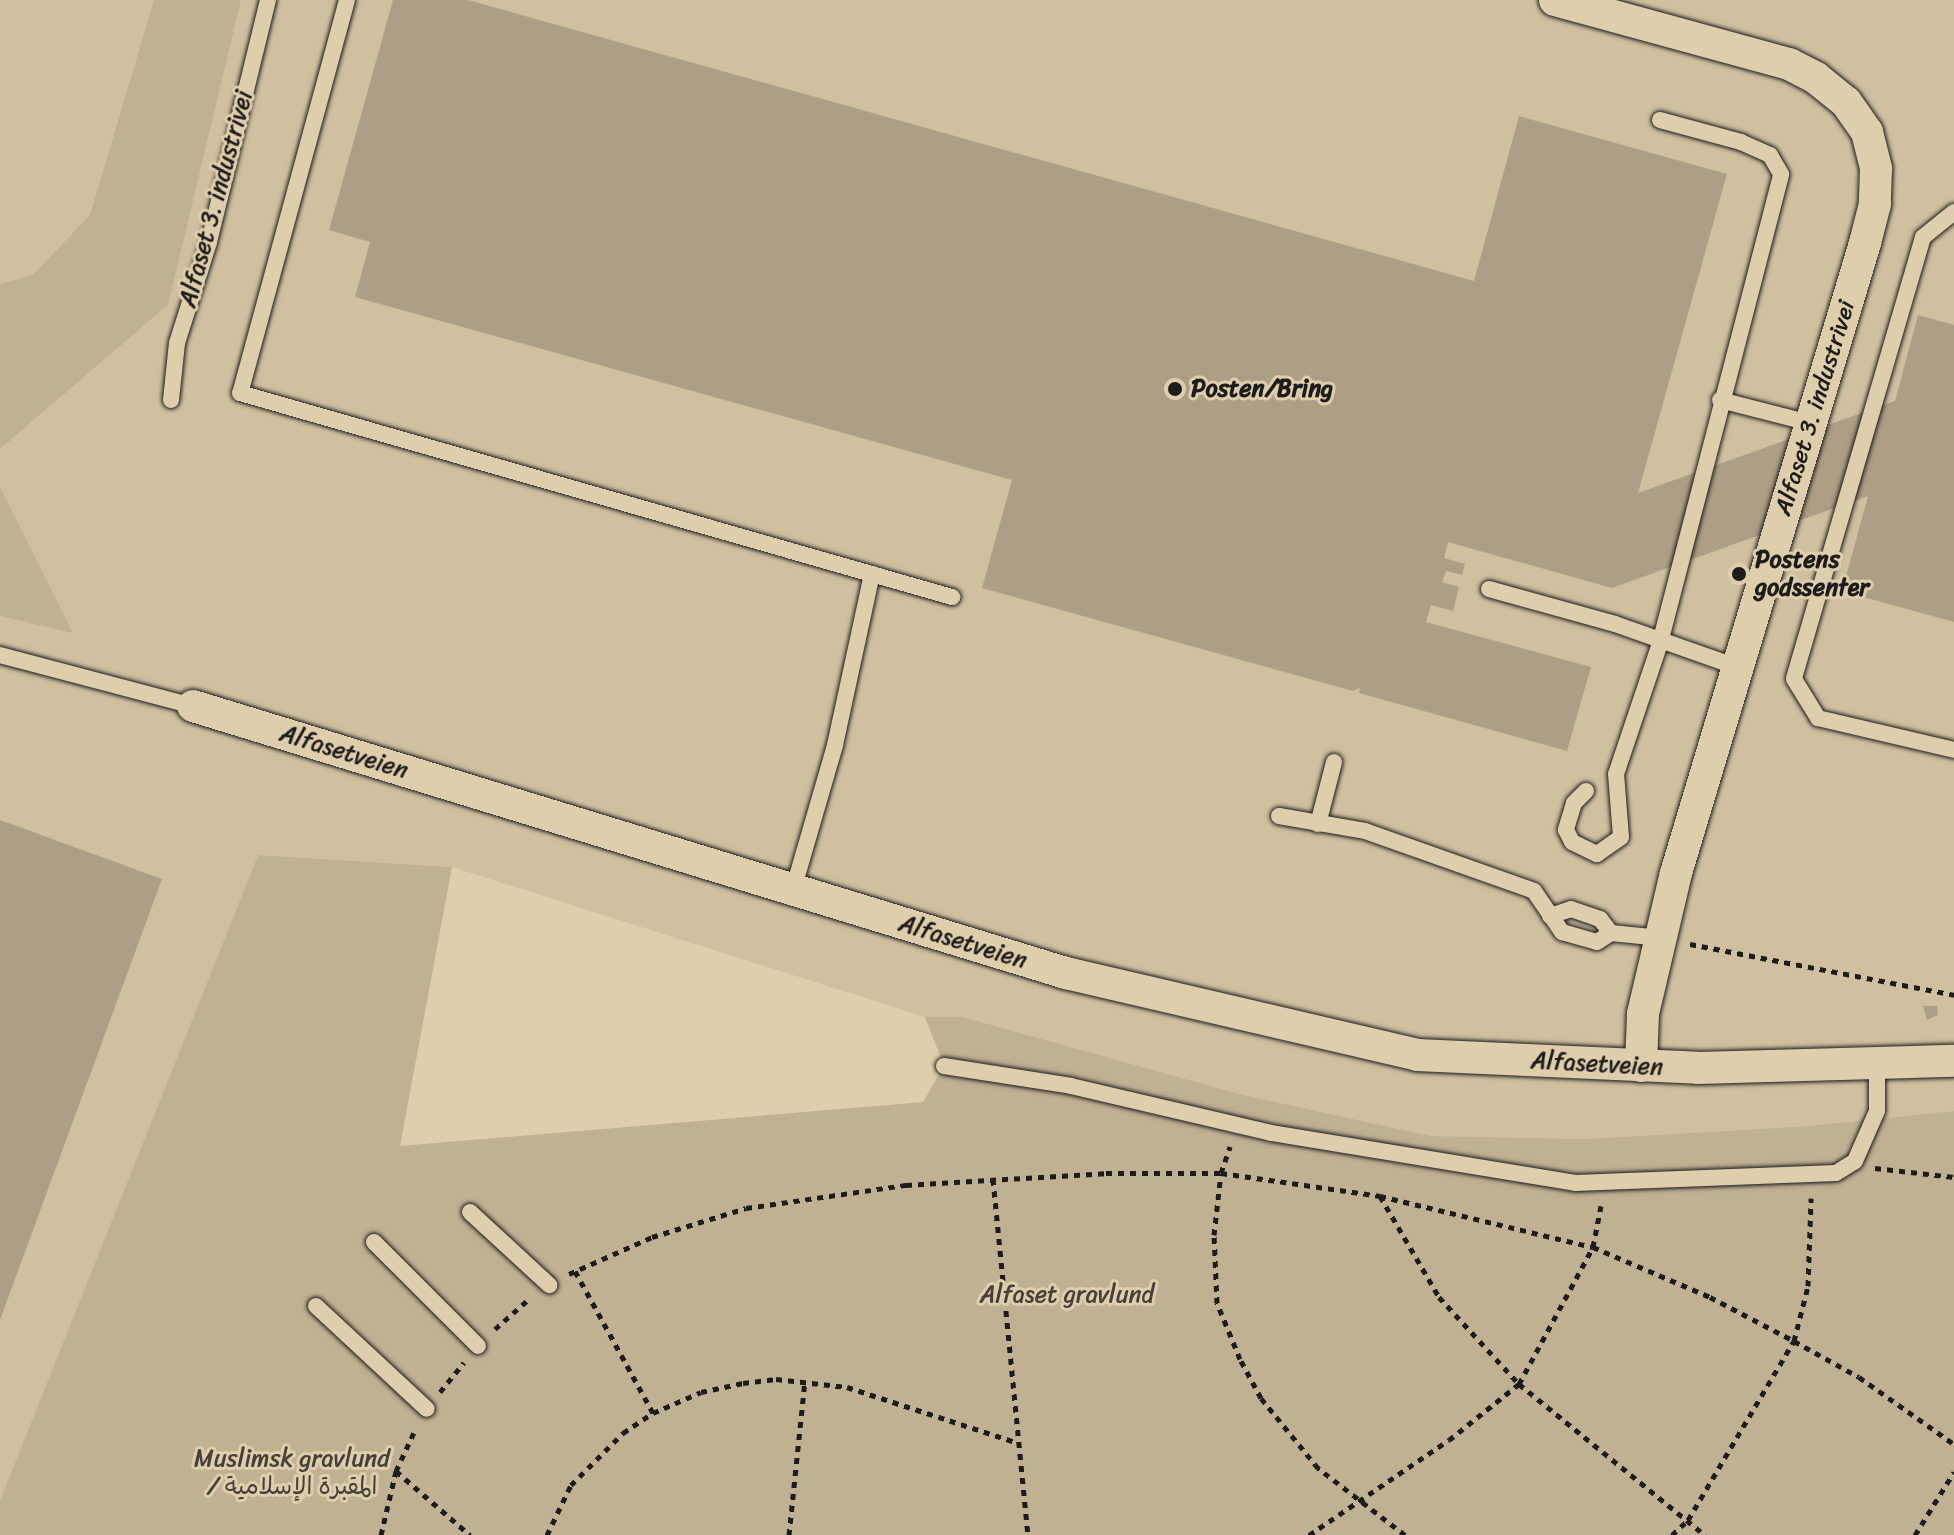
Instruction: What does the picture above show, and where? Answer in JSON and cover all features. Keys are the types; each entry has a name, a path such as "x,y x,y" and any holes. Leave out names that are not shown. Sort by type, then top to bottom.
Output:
{"street":[{"name":"Alfaset 3. industrivei","path":"1555,0 1789,64 1846,102 1867,132 1876,169 1875,204 1737,667 1661,938 1643,1014 1641,1066"},
{"name":"Alfasetveien","path":"193,706 1066,973 1417,1055 1641,1066 1954,1061"}],"lane":[{"name":"Alfaset 3. industrivei","path":"171,400 177,343 209,242 268,0"},
{"path":"347,0 240,393 952,597"},
{"path":"1586,791 1574,803 1566,830 1572,842 1597,854 1621,837 1616,774 1660,643 1720,400 1781,174 1770,155 1741,142 1660,120"},
{"path":"1954,212 1923,237 1794,679 1818,718 1954,750"},
{"path":"1720,400 1810,423"},
{"path":"793,890 835,745 872,574"},
{"path":"1489,589 1615,624 1660,643 1737,667"},
{"name":"Alfasetveien","path":"0,655 193,706"},
{"path":"1318,824 1334,762"},
{"path":"1279,816 1365,831 1534,891 1545,900 1550,916 1562,932 1597,942 1611,933 1661,938"},
{"path":"1550,916 1571,909 1600,919 1611,933"},
{"path":"944,1066 1071,1086 1238,1125 1575,1183 1836,1173 1855,1161 1877,1111 1877,1064"},
{"path":"470,1212 549,1285"},
{"path":"374,1242 478,1346"},
{"path":"316,1306 427,1409"}],"path":[{"path":"1661,938 1954,995"},
{"path":"1238,1125 1221,1173 1214,1235 1217,1303 1240,1359 1292,1437 1318,1468 1405,1535"},
{"path":"1849,1165 1954,1177"},
{"path":"381,1535 396,1471 427,1409 478,1346 549,1285 652,1237 746,1208 906,1185 993,1179 1221,1173 1380,1196 1593,1247 1710,1297 1794,1341 1859,1377 1954,1444"},
{"path":"1672,1535 1688,1520 1794,1341 1809,1271 1811,1174"},
{"path":"993,1179 1028,1535"},
{"path":"1309,1535 1449,1440 1519,1384 1593,1247 1607,1182"},
{"path":"1380,1196 1439,1297 1519,1384 1705,1535"},
{"path":"575,1271 653,1413"},
{"path":"547,1535 571,1485 605,1449 653,1413 701,1392 776,1379 805,1381 862,1391 1018,1443"},
{"path":"789,1535 805,1381"},
{"path":"396,1471 470,1535"},
{"path":"1915,1535 1954,1472"}],"shaded area":[{"path":"0,0 1954,0 1954,1111 1808,1126 1585,1139 1431,1136 1239,1094 963,1017 925,1017 452,867 258,855 0,1500"}],"green space":[{"path":"154,0 241,0 168,305 0,449 0,284 33,275 90,215"},
{"path":"0,487 73,633 0,616"},
{"name":"Alfaset gravlund","path":"258,855 452,867 400,1146 923,1102 944,1066 925,1017 963,1017 1239,1094 1431,1136 1585,1139 1808,1126 1954,1111 1954,1535 0,1535 0,1500"}],"building":[{"name":"Posten/Bring","path":"393,0 468,0 1474,281 1519,116 1727,174 1638,493 1895,401 1918,315 1954,325 1954,622 1842,591 1868,496 1612,588 1448,542 1444,558 1465,564 1462,575 1446,571 1442,582 1459,587 1453,611 1431,605 1426,622 1591,667 1567,751 1359,693 1360,688 1353,691 982,588 1012,480 355,297 370,242 329,230"},
{"path":"0,820 162,879 0,1320"},
{"path":"1923,1006 1937,1006 1938,1015 1927,1020"}],"place":[{"name":"Posten/Bring","path":"1175,389"},
{"name":"Postens godssenter","path":"1739,574"}],"park label":[{"name":"Muslimsk gravlund / المقبرة الإسلامية","path":"292,1473"}]}
